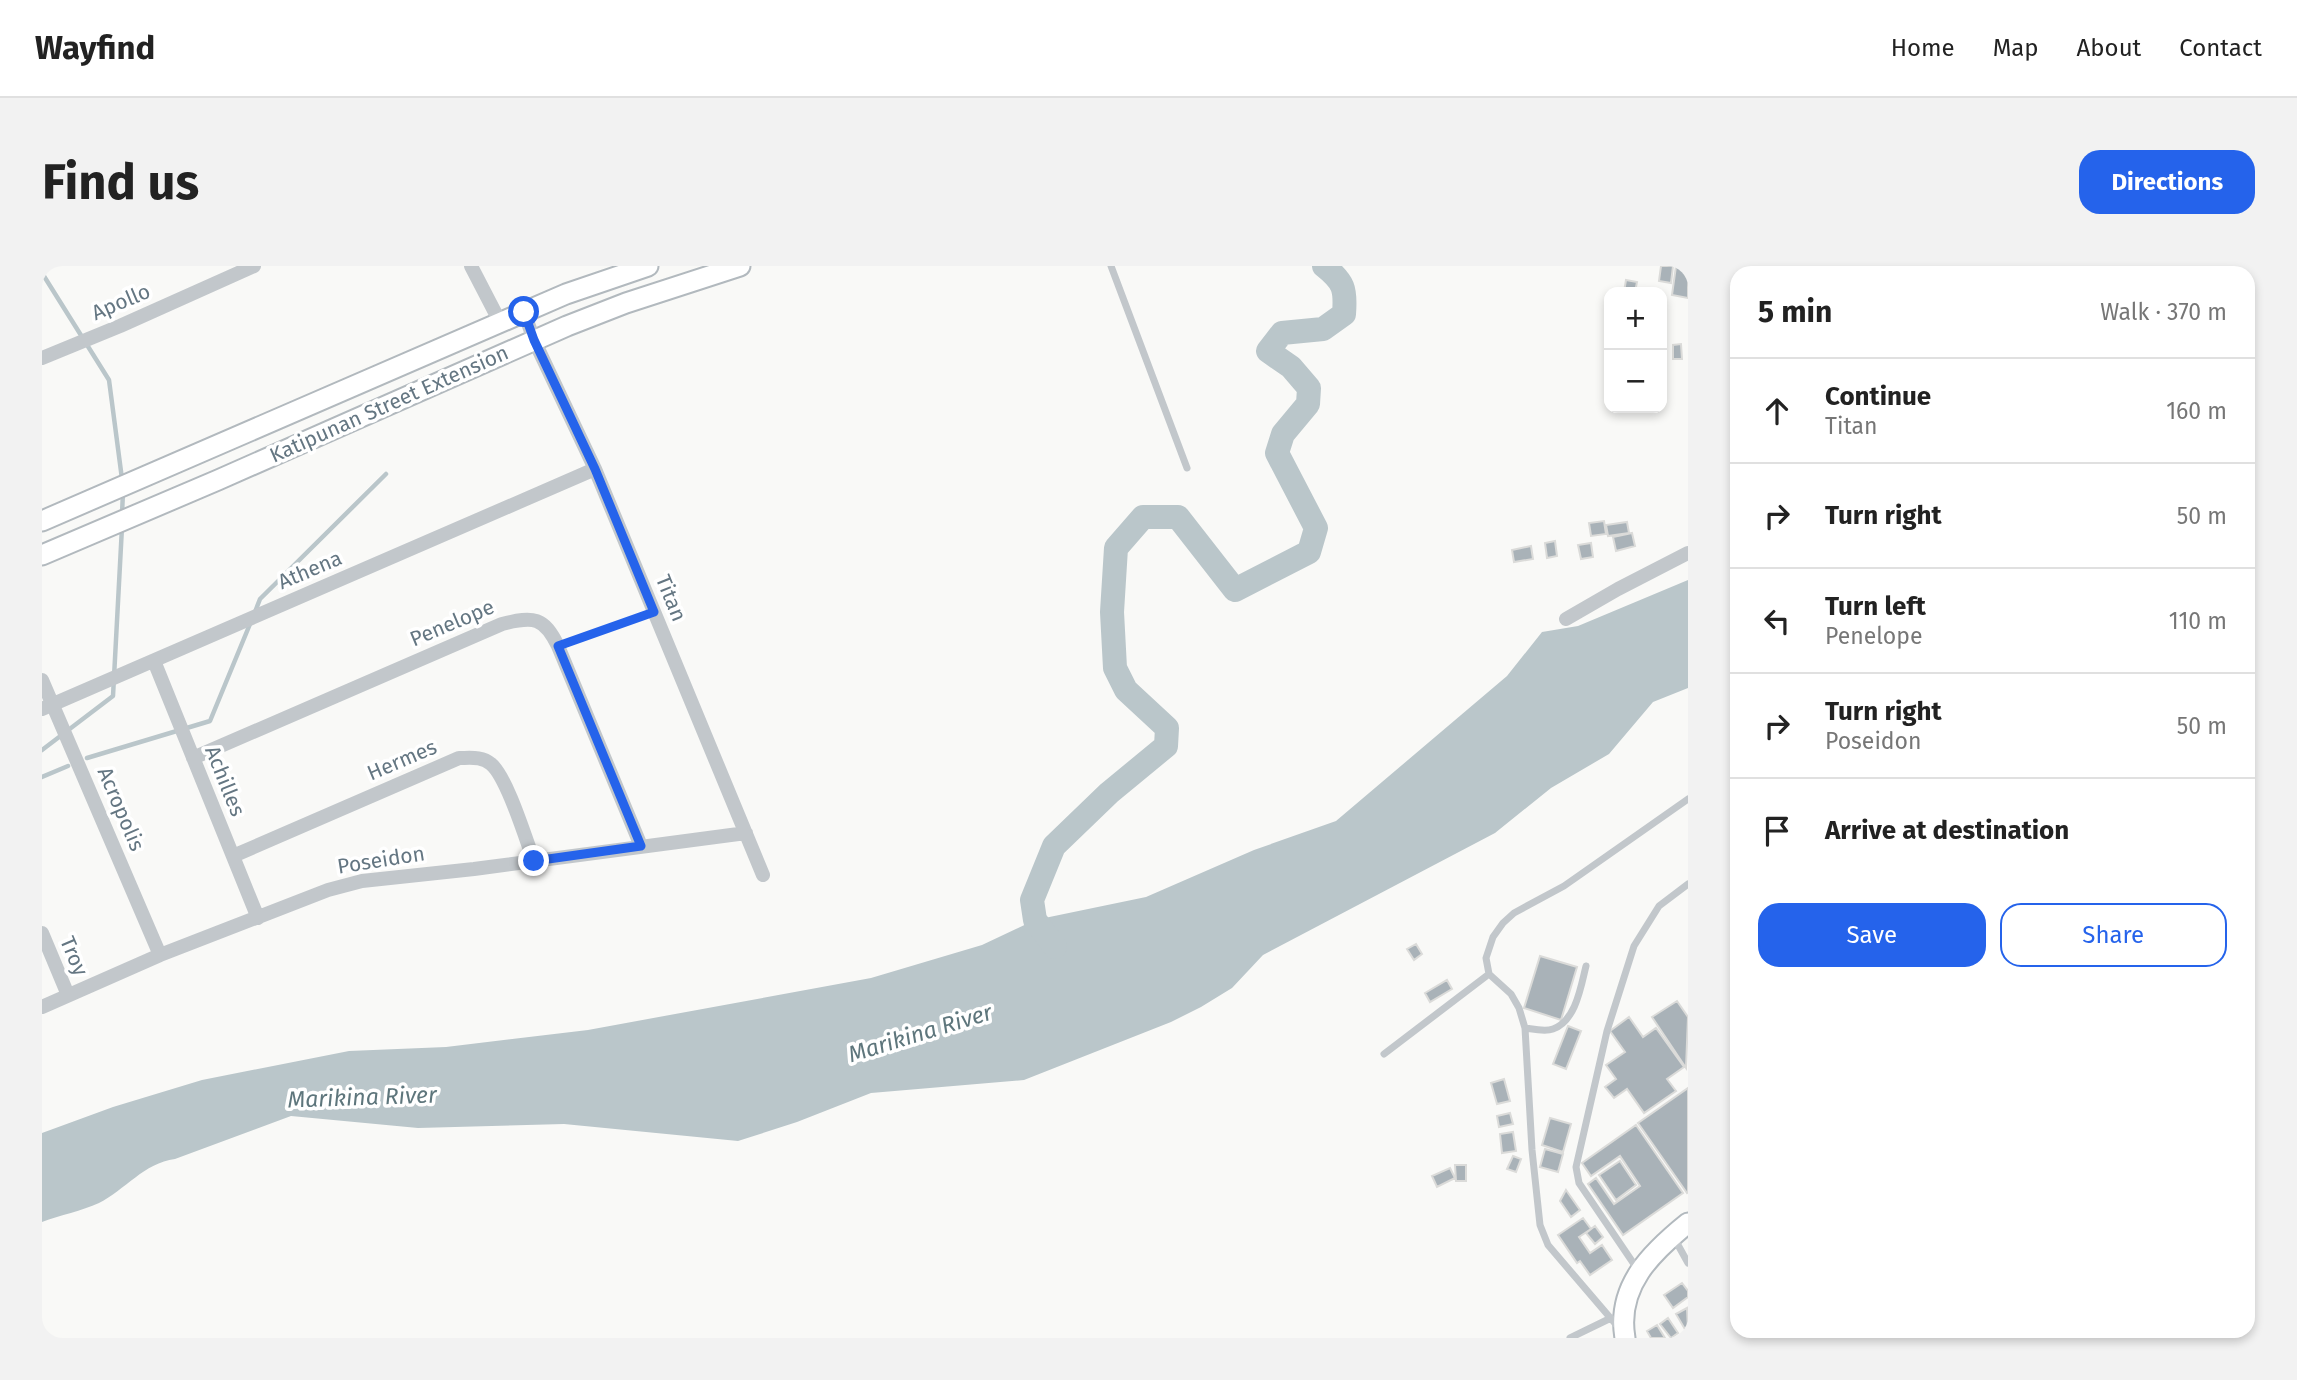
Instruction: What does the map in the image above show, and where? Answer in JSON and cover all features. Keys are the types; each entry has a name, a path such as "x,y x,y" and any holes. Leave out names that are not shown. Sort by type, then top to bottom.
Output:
{"street":[{"name":"Apollo","path":"42,358 254,266"},
{"path":"471,266 500,322"},
{"name":"Katipunan Street Extension","path":"42,521 566,294 648,266"},
{"name":"Katipunan Street Extension","path":"42,555 534,340 626,303 740,266"},
{"name":"Titan","path":"524,312 534,340 595,469 763,875"},
{"name":"Athena","path":"48,707 595,469"},
{"path":"1566,619 1688,553"},
{"name":"Penelope","path":"193,758 502,624 521,619 541,622 549,628 558,646 641,846"},
{"name":"Achilles","path":"154,661 258,918"},
{"name":"Acropolis","path":"42,680 48,707 160,955"},
{"name":"Hermes","path":"233,856 459,758 479,758 492,764 505,786 534,861"},
{"name":"Poseidon","path":"42,1006 160,955 328,890 362,881 746,833"},
{"name":"Troy","path":"42,933 68,995"},
{"path":"1624,1336 1627,1301 1639,1271 1654,1252 1688,1223"}],"lane":[{"path":"1111,266 1187,468"},
{"path":"1624,1336 1548,1245 1540,1225 1532,1150 1525,1028 1511,994 1489,974 1486,958 1493,937 1503,922 1514,913 1564,886 1688,799"},
{"path":"1639,1271 1579,1184 1576,1167 1608,1031 1634,946 1659,906 1688,884"},
{"path":"1525,1028 1553,1029 1565,1021 1574,1007 1586,966"},
{"path":"1384,1054 1489,974"},
{"path":"1672,1236 1688,1263"},
{"path":"1570,1338 1611,1318"}],"path":[{"path":"558,646 654,612"}],"water":[{"name":"Marikina River","path":"1688,580 1688,688 1653,702 1609,754 1551,788 1495,833 1263,955 1232,988 1201,1007 1171,1022 1024,1080 871,1093 797,1122 738,1141 564,1124 418,1128 291,1116 154,1166 99,1203 42,1222 42,1133 113,1107 202,1080 349,1051 446,1047 588,1030 871,978 982,945 1035,920 1146,897 1254,850 1336,821 1507,676 1542,632 1578,626"}],"building":[{"path":"1661,266 1673,266 1671,283 1659,281"},
{"path":"1676,266 1688,266 1688,298 1672,295"},
{"path":"1626,280 1637,282 1636,287 1625,287"},
{"path":"1681,344 1682,359 1673,359 1673,345"},
{"path":"1604,521 1606,534 1591,536 1589,523"},
{"path":"1627,522 1629,533 1608,536 1606,525"},
{"path":"1632,533 1635,546 1616,551 1613,537"},
{"path":"1555,541 1557,556 1547,558 1545,543"},
{"path":"1591,543 1593,557 1581,559 1578,545"},
{"path":"1531,546 1533,559 1514,562 1512,550"},
{"path":"1416,944 1422,954 1414,960 1407,949"},
{"path":"1540,956 1577,967 1561,1020 1524,1008"},
{"path":"1447,980 1452,989 1430,1002 1425,993"},
{"path":"1677,1001 1688,1017 1686,1068 1652,1017"},
{"path":"1629,1017 1643,1037 1656,1028 1684,1067 1667,1079 1676,1091 1644,1113 1627,1089 1614,1098 1605,1087 1616,1079 1606,1065 1625,1052 1610,1031"},
{"path":"1568,1026 1581,1031 1566,1069 1553,1064"},
{"path":"1504,1079 1510,1101 1497,1104 1491,1083"},
{"path":"1688,1088 1688,1192 1687,1193 1638,1123"},
{"path":"1510,1113 1513,1124 1499,1127 1497,1116"},
{"path":"1550,1118 1571,1124 1563,1152 1542,1145"},
{"path":"1636,1125 1683,1193 1623,1235 1588,1184 1596,1178 1614,1204 1640,1186 1620,1156 1591,1176 1582,1163"},
{"path":"1513,1132 1516,1151 1502,1153 1500,1134"},
{"path":"1545,1149 1563,1154 1558,1172 1540,1167"},
{"path":"1513,1156 1521,1159 1516,1172 1507,1169"},
{"path":"1620,1161 1636,1185 1616,1200 1599,1175"},
{"path":"1455,1165 1466,1165 1466,1181 1456,1181"},
{"path":"1450,1168 1455,1178 1437,1187 1432,1176"},
{"path":"1566,1190 1580,1210 1571,1217 1560,1201"},
{"path":"1583,1218 1591,1229 1579,1237 1590,1253 1602,1245 1612,1260 1590,1275 1580,1261 1577,1263 1558,1235"},
{"path":"1595,1226 1603,1237 1595,1244 1586,1233"},
{"path":"1682,1283 1688,1291 1688,1297 1673,1308 1664,1295"},
{"path":"1687,1308 1688,1330 1686,1331 1676,1314"},
{"path":"1668,1318 1678,1333 1671,1338 1660,1324"},
{"path":"1657,1325 1665,1338 1651,1338 1647,1331"}],"waterway":[{"path":"1055,947 1035,920 1032,900 1054,846 1109,793 1166,746 1167,728 1126,690 1115,668 1112,612 1116,548 1143,517 1178,517 1235,590 1309,552 1316,528 1277,453 1283,434 1308,404 1309,388 1291,367 1268,351 1282,333 1323,329 1344,314 1345,298 1340,282 1324,266"},
{"path":"42,273 109,380 122,479"},
{"path":"255,612 260,599 386,474"},
{"path":"122,514 123,492"},
{"path":"42,750 113,696 122,527"},
{"path":"87,758 210,721 250,624"},
{"path":"42,777 68,766"}],"route":[{"path":"524,312 534,340 595,469 654,612 558,646 641,846 534,861"}]}
